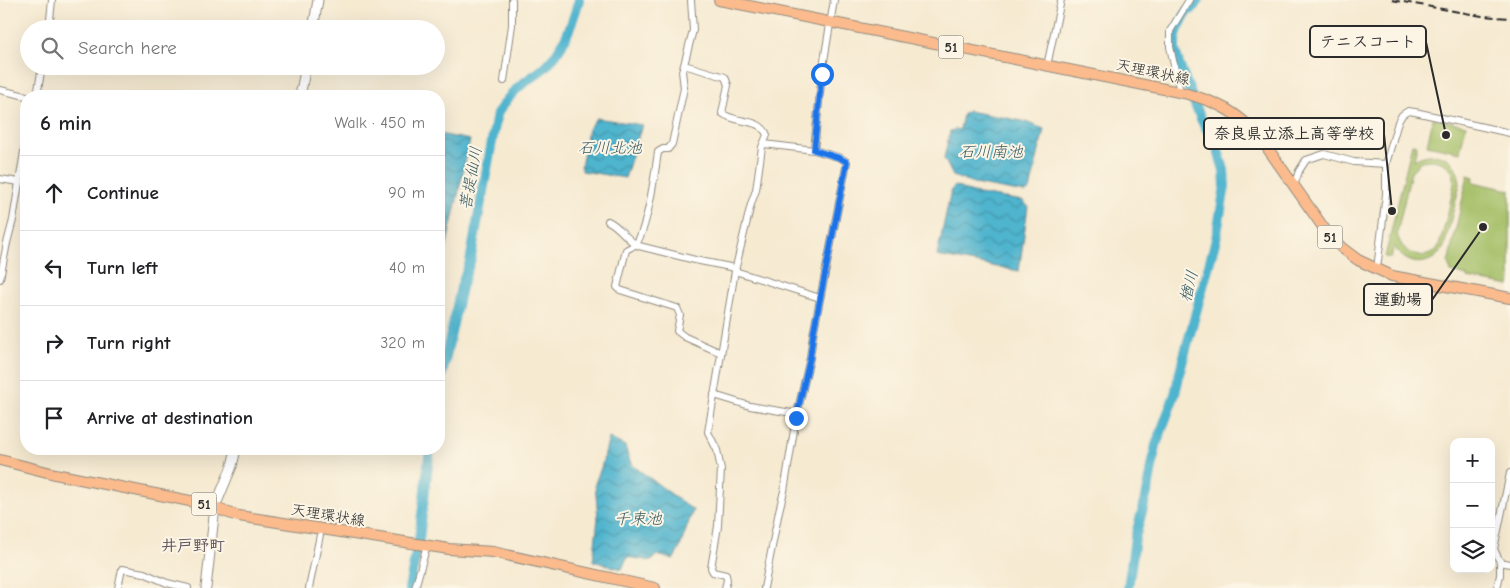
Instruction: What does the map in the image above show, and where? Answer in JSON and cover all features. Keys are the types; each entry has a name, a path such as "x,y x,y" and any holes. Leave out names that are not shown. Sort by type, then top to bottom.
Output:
{"main road":[{"name":"天理環状線","path":"719,0 1182,93 1218,103 1252,128 1328,234 1358,260 1392,276 1510,298"},
{"name":"天理環状線","path":"0,460 55,474 131,488 215,507 224,512 321,530 426,545 493,552 655,588"}],"street":[{"path":"50,20 52,0"},
{"path":"315,20 318,0"},
{"path":"504,81 512,25 512,0"},
{"path":"691,0 693,30 682,71 684,88 672,144 668,149 658,152 648,206 635,245 626,250 617,287 620,290 677,308 680,315 677,330 686,337 721,353"},
{"path":"814,150 822,74 834,0"},
{"path":"1047,66 1061,0"},
{"path":"1182,93 1170,47 1170,31 1189,0"},
{"path":"684,65 725,77 728,85 722,113 727,117 762,127 767,135 759,163 756,190 735,270 708,432 717,450 722,469 718,526 711,568 713,572 726,575 725,588"},
{"path":"38,90 40,75"},
{"path":"301,90 304,75"},
{"path":"0,90 20,95"},
{"path":"1377,269 1386,194 1386,164 1398,122 1402,115 1408,111 1510,133"},
{"path":"764,144 814,150 847,162 764,588"},
{"path":"1294,186 1299,171 1306,160 1315,156 1324,154 1354,162 1386,164"},
{"path":"0,279 13,220 20,176"},
{"path":"0,179 19,182"},
{"path":"608,221 616,224 635,245 735,270 820,298"},
{"path":"714,395 750,406 798,414"},
{"path":"206,588 215,507 235,455"},
{"path":"1497,588 1500,562 1494,549 1510,472"},
{"path":"309,588 321,530"},
{"path":"415,588 426,545"},
{"path":"1500,562 1510,564"},
{"path":"118,588 122,568 144,572 167,584 188,588"}],"green space":[{"path":"1433,118 1466,125 1460,152 1427,145"},
{"path":"1412,144 1417,145 1414,160 1422,156 1438,155 1450,161 1458,174 1460,184 1444,247 1439,254 1426,262 1412,262 1399,253 1394,246 1391,258 1385,257","holes":["1434,160 1449,167 1453,173 1454,181 1450,205 1439,245 1431,254 1418,256 1412,254 1402,245 1397,233 1411,172 1421,161"]},
{"path":"1468,175 1474,177 1473,182 1510,190 1510,286 1467,278 1467,276 1451,272 1448,263"}],"water":[{"name":"石川南池","path":"968,111 1023,121 1044,129 1030,190 1025,193 974,184 953,176 944,158 950,131 960,129 963,114"},
{"name":"石川北池","path":"596,118 642,125 625,178 582,171 581,167 588,129"},
{"path":"445,135 470,140 445,253"},
{"name":"石川南池","path":"955,186 973,193 1023,201 1028,206 1019,271 937,256 951,190"},
{"name":"千束池","path":"609,438 625,446 632,465 693,510 674,559 656,555 652,561 627,557 622,569 593,561 598,518 595,483"}],"waterway":[{"name":"菩提仙川","path":"445,360 461,287 470,262 497,114 513,93 522,84 540,72 558,51 563,44 579,0"},
{"name":"楢川","path":"1128,588 1135,538 1148,489 1156,445 1175,394 1216,239 1225,186 1224,170 1217,147 1201,119 1175,50 1175,39 1178,29 1187,11 1192,9 1198,0"},
{"name":"菩提仙川","path":"409,588 419,539 429,455"}],"railway":[{"path":"1392,0 1482,16 1510,18"}],"place":[{"name":"テニスコート","path":"1446,135"},
{"name":"奈良県立添上高等学校","path":"1392,211"},
{"name":"運動場","path":"1483,227"}],"district":[{"name":"井戸野町","path":"193,545"}],"route":[{"path":"796,418 810,358 847,162 814,150 822,74"}]}
